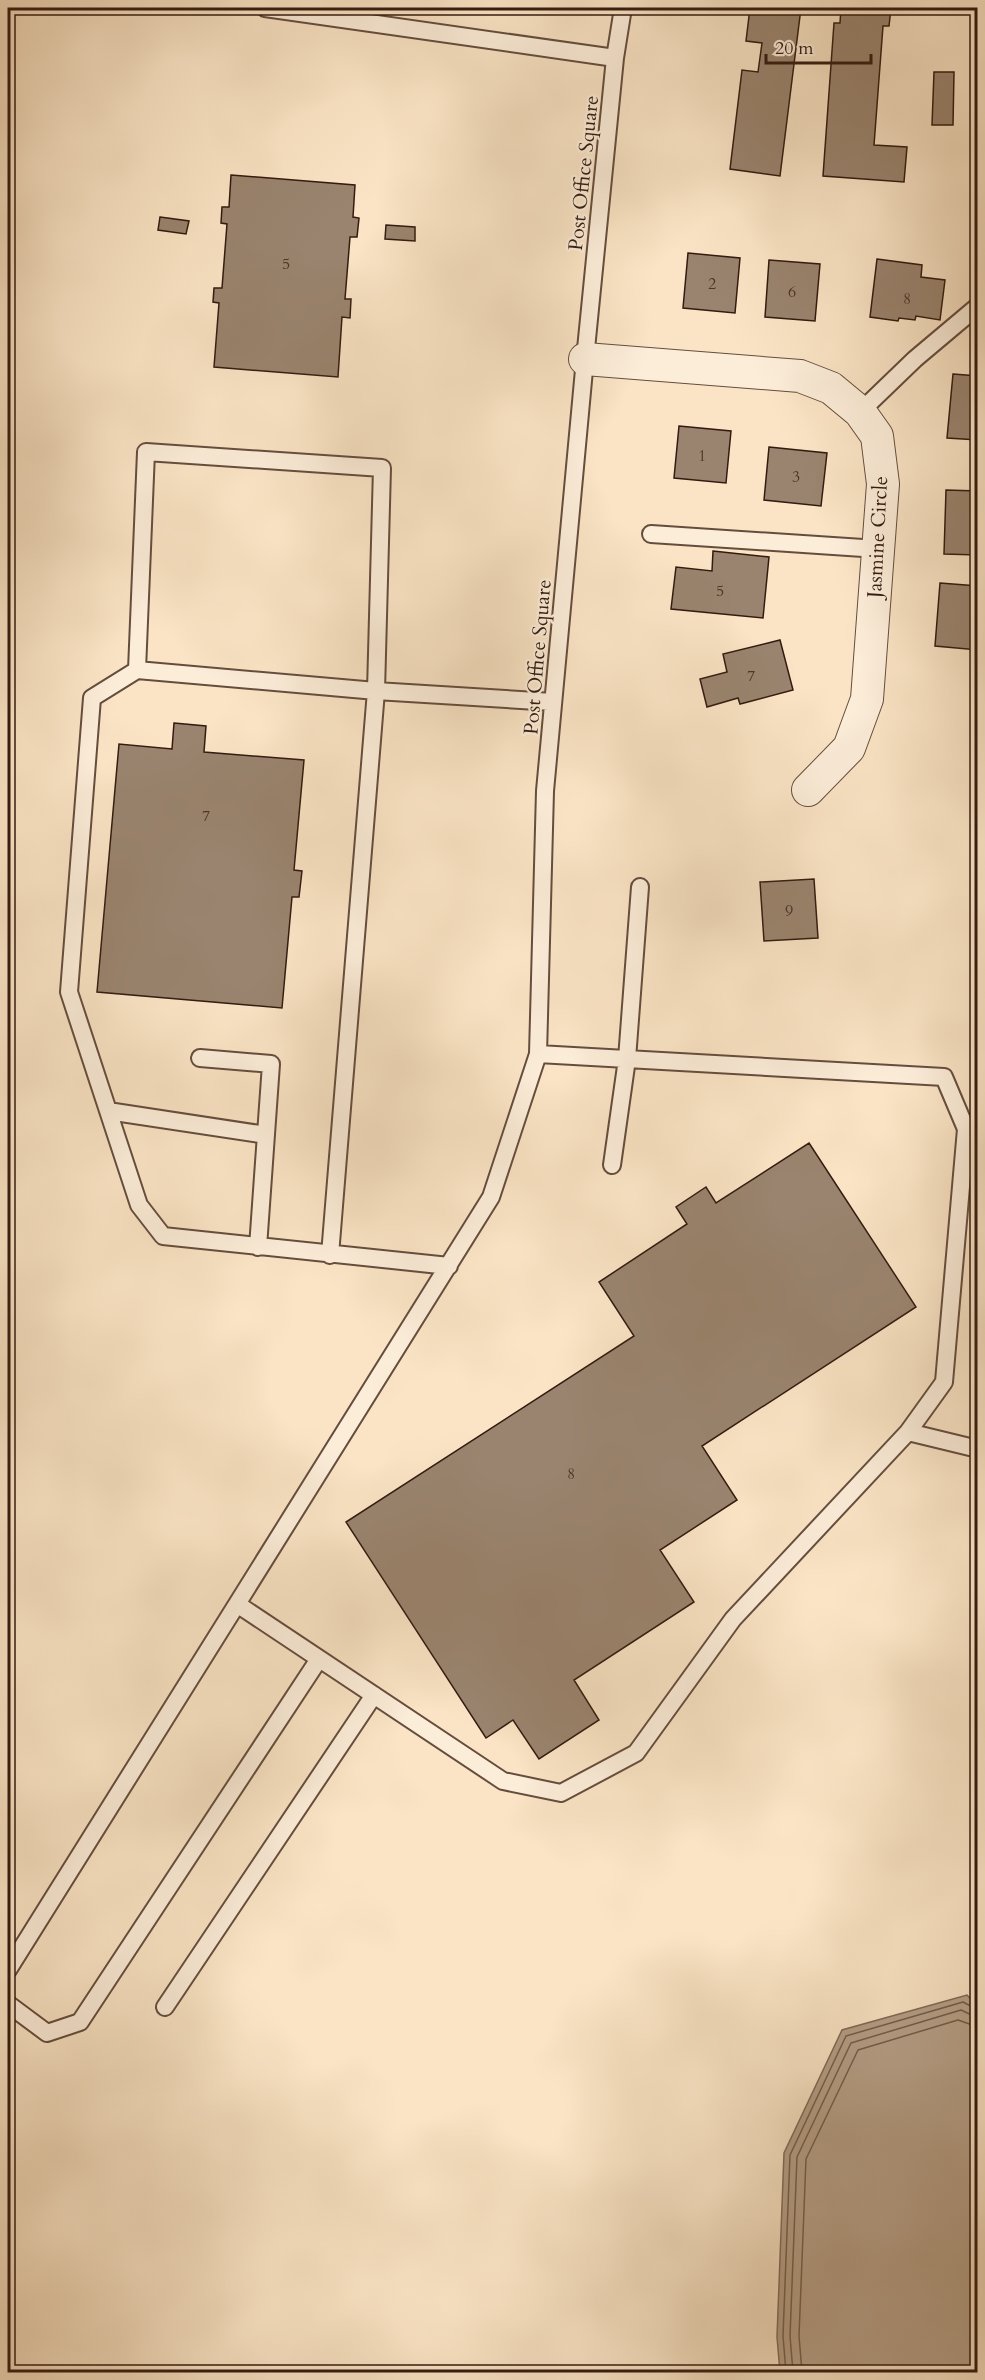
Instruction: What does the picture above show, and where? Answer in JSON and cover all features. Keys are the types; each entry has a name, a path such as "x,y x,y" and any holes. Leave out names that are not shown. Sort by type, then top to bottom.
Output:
{"street":[{"name":"Jasmine Circle","path":"585,358 800,376 831,388 860,412 877,436 883,484 867,699 849,748 808,790"}],"lane":[{"path":"265,8 615,58"},
{"name":"Post Office Square","path":"8,1970 491,1197 538,1054 545,791 585,358 615,58 623,8"},
{"path":"860,412 915,359 978,306"},
{"path":"137,670 146,452 382,468 376,691 330,1255"},
{"path":"651,534 878,549"},
{"path":"449,1266 163,1236 139,1206 69,992 92,698 137,670 376,691 553,702"},
{"path":"612,1165 627,1059 640,887"},
{"path":"237,1604 502,1781 561,1793 636,1753 733,1619 908,1432 944,1382 966,1129 944,1077 538,1054"},
{"path":"200,1058 272,1064 258,1247"},
{"path":"108,1111 266,1135"},
{"path":"908,1432 978,1449"},
{"path":"8,2004 47,2033 80,2022 319,1659"},
{"path":"165,2007 374,1695"}],"water":[{"path":"967,1995 978,2007 977,2372 780,2372 777,2337 784,2153 842,2030"}],"building":[{"path":"750,8 801,8 780,176 730,169 742,70 758,72 762,43 746,41"},
{"path":"841,8 891,8 889,26 883,26 874,145 907,147 904,182 823,176 834,23 840,23"},
{"path":"934,72 954,72 953,125 932,125"},
{"path":"231,175 355,185 353,217 359,218 357,237 350,237 345,299 351,299 350,318 342,317 338,377 214,367 219,303 213,302 214,288 222,288 227,224 221,223 222,207 229,207"},
{"path":"160,217 189,221 186,234 158,230"},
{"path":"386,225 415,227 415,241 385,239"},
{"path":"688,253 740,258 735,313 683,308"},
{"path":"877,259 922,265 921,277 945,280 940,320 916,316 915,320 899,318 898,321 870,317"},
{"path":"769,260 820,264 815,321 765,317"},
{"path":"953,374 978,376 978,440 947,438"},
{"path":"679,426 731,431 726,483 674,478"},
{"path":"769,447 827,453 821,506 764,500"},
{"path":"946,490 978,491 978,555 944,554"},
{"path":"713,551 769,557 763,618 671,609 676,567 712,571"},
{"path":"940,583 978,586 978,650 935,646"},
{"path":"780,640 793,690 740,704 738,698 707,707 700,679 727,672 723,654"},
{"path":"174,723 206,726 204,752 304,760 294,870 302,871 299,897 292,897 282,1008 97,992 119,744 172,749"},
{"path":"814,879 818,938 764,941 760,882"},
{"path":"809,1143 916,1307 702,1446 737,1500 660,1550 694,1602 574,1680 599,1720 539,1759 513,1720 486,1738 346,1522 634,1336 599,1282 687,1224 676,1207 706,1187 716,1203"}]}
